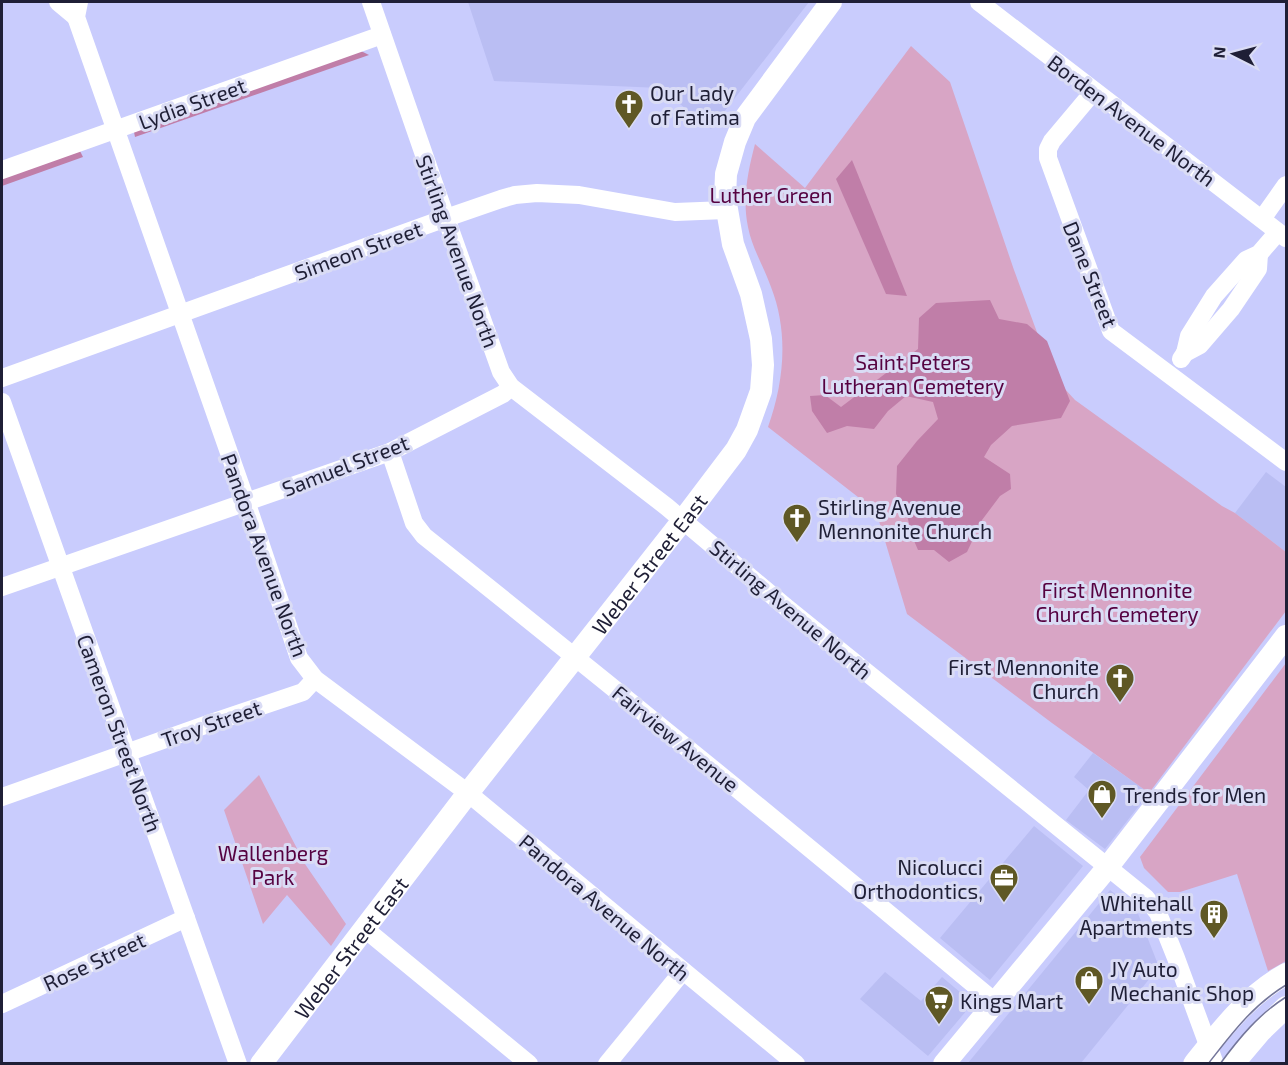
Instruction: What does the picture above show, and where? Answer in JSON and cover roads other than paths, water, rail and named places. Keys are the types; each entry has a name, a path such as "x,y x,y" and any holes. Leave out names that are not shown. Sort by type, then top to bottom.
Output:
{"main road":[{"name":"Weber Street East","path":"261,1064 468,794 683,520 736,450 747,430 761,391 763,365 761,339 751,294 732,244 726,210 726,174 745,118 831,2"},
{"path":"944,1064 1107,868 1287,636"},
{"path":"1194,1064 1211,1054 1238,1010 1287,974"},
{"path":"1233,1064 1261,1031 1287,1007"}],"street":[{"path":"58,2 78,9"},
{"name":"Stirling Avenue North","path":"371,2 501,372 512,387 683,520 1146,898 1158,913 1211,1054"},
{"name":"Borden Avenue North","path":"979,2 1282,235"},
{"name":"Pandora Avenue North","path":"78,9 116,130 299,658 315,679 468,794 796,1064"},
{"name":"Lydia Street","path":"2,170 382,35"},
{"name":"Dane Street","path":"1094,91 1052,141 1048,149 1048,158 1111,331 1287,462"},
{"path":"1262,219 1287,185"},
{"name":"Simeon Street","path":"2,378 515,195 537,193 579,195 675,212 726,210"},
{"path":"1169,375 1185,353 1188,336 1214,296 1246,260 1259,254 1282,235"},
{"name":"Samuel Street","path":"2,587 390,452 503,394 512,387"},
{"name":"Cameron Street North","path":"2,402 238,1064"},
{"name":"Fairview Avenue","path":"390,452 414,523 424,536 755,802 995,1002"},
{"name":"Troy Street","path":"2,797 303,692 315,679"},
{"name":"Rose Street","path":"2,1004 186,918"},
{"path":"364,929 529,1064"},
{"path":"607,1064 683,971"}],"tram line":[{"path":"1208,1064 1253,1011 1286,985"},
{"path":"1220,1064 1250,1027 1286,997"}],"place":[{"name":"Our Lady of Fatima","path":"629,130"},
{"name":"Stirling Avenue Mennonite Church","path":"797,544"},
{"name":"First Mennonite Church","path":"1120,704"},
{"name":"Trends for Men","path":"1102,820"},
{"name":"Nicolucci Orthodontics,","path":"1004,904"},
{"name":"Whitehall Apartments","path":"1214,940"},
{"name":"JY Auto Mechanic Shop","path":"1089,1006"},
{"name":"Kings Mart","path":"939,1026"}],"park label":[{"name":"Luther Green","path":"771,194"},
{"name":"Saint Peters Lutheran Cemetery","path":"913,373"},
{"name":"First Mennonite Church Cemetery","path":"1117,601"},
{"name":"Wallenberg Park","path":"273,864"}]}
